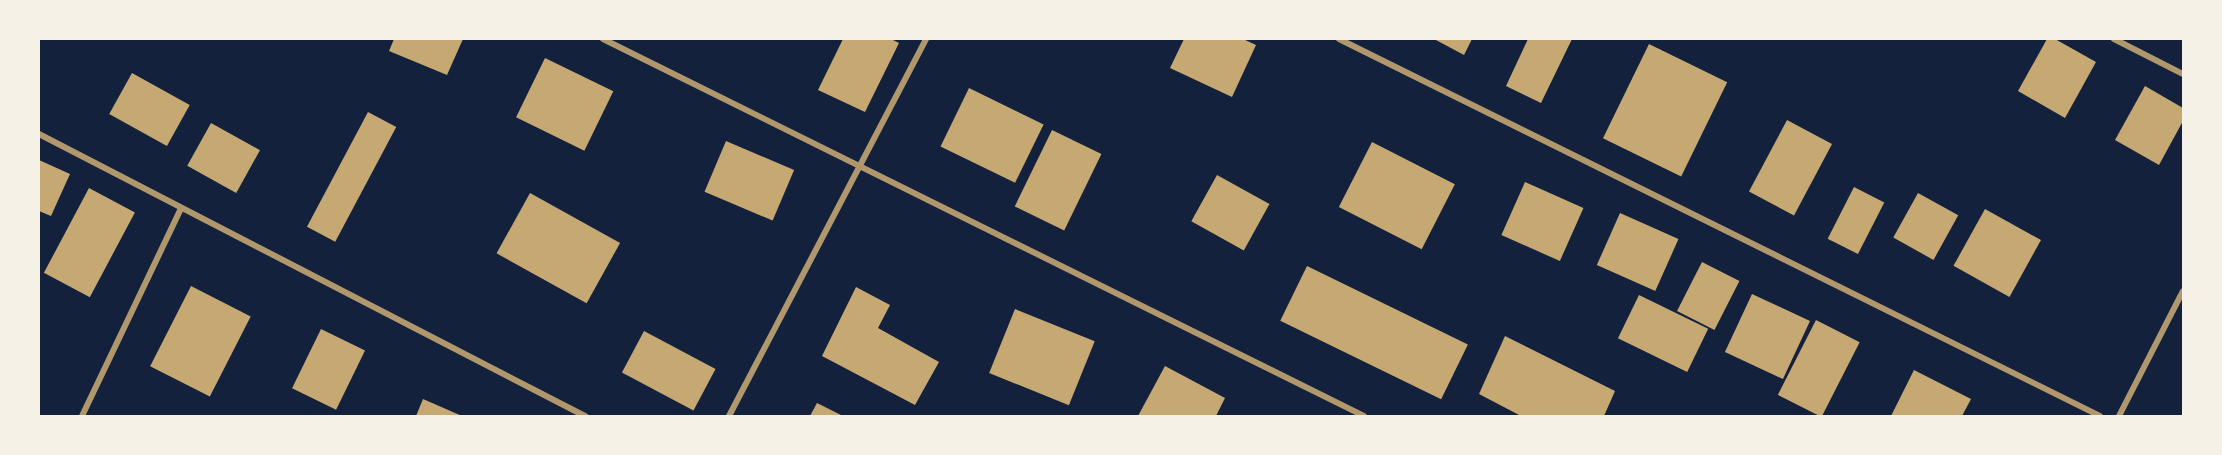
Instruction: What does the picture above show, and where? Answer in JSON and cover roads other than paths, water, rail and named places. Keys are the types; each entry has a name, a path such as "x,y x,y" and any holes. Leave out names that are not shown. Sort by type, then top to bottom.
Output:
{"street":[{"path":"603,39 1364,416"},
{"path":"729,416 926,39"},
{"path":"1339,39 2100,416"},
{"path":"2114,39 2183,74"},
{"path":"39,134 585,416"},
{"path":"82,416 181,208"},
{"path":"2118,416 2183,291"}]}
